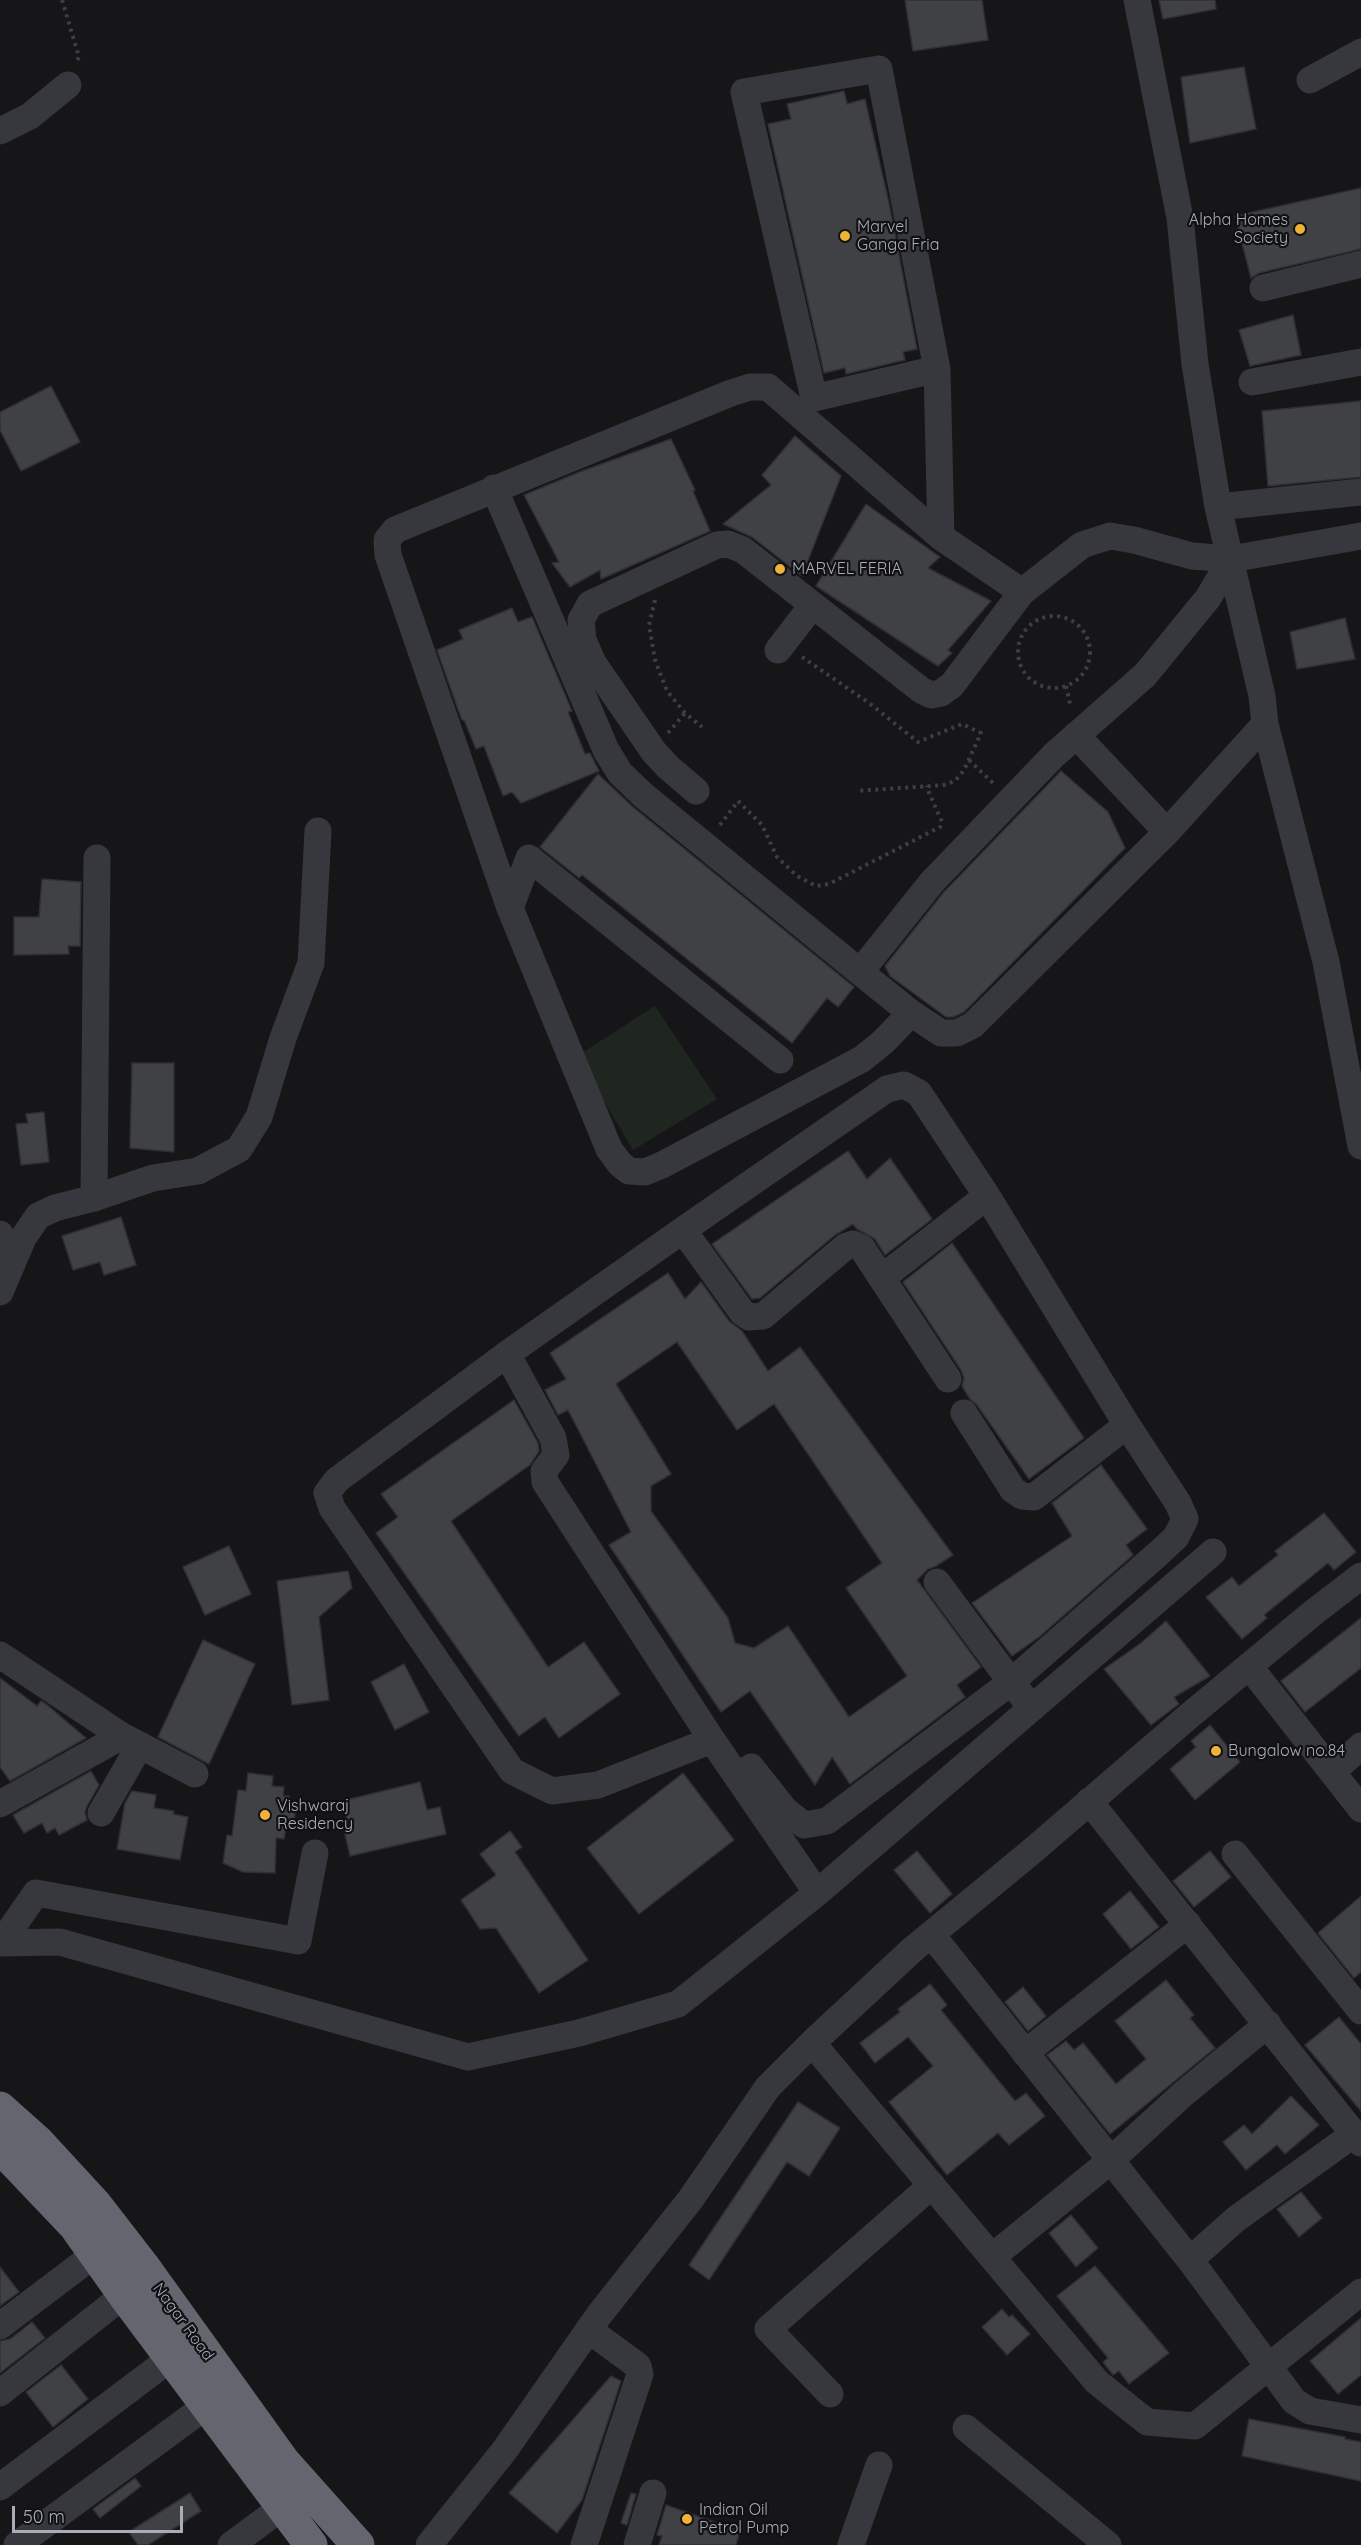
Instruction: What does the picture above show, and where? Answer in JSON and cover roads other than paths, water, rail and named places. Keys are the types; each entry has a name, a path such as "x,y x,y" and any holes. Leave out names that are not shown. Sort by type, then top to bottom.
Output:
{"highway":[{"name":"Nagar Road","path":"0,2108 37,2141 96,2205 144,2267 284,2462 358,2545"},
{"name":"Nagar Road","path":"0,2147 17,2162 75,2226 281,2508 311,2545"}],"street":[{"path":"1137,0 1180,218 1196,364 1218,507 1263,696 1265,724 1326,962 1350,1027 1360,1137"},
{"path":"1310,80 1361,52"},
{"path":"937,369 814,398 744,92 879,69 937,369 941,537"},
{"path":"0,131 30,116 68,85"},
{"path":"1263,288 1361,264"},
{"path":"1252,382 1361,362"},
{"path":"911,1013 883,1042 861,1059 662,1165 645,1172 629,1171 620,1164 609,1149 510,908 388,555 387,540 395,530 494,488 731,393 750,387 768,387 941,537 1022,592"},
{"path":"494,488 606,750 620,773 643,795 860,972 911,1013 941,1033 957,1033 973,1025 1167,832 1265,724"},
{"path":"1218,507 1361,492"},
{"path":"696,791 654,752 593,663 583,640 581,620 590,604 717,545 728,544 743,550 812,606 921,690 931,695 941,693 952,685 1022,592 1082,545 1110,536 1134,540 1192,556 1231,559 1361,536"},
{"path":"860,972 932,882 1076,735 1145,675 1208,598 1231,559"},
{"path":"778,650 812,606"},
{"path":"1076,735 1167,832"},
{"path":"3,1283 23,1238 38,1216 55,1208 94,1198 153,1178 198,1172 238,1149 259,1117 283,1038 311,963 318,831"},
{"path":"94,1198 98,858"},
{"path":"510,908 529,858 780,1060"},
{"path":"666,1644 758,1776 785,1810 804,1825 827,1821 1011,1682 1159,1553 1176,1537 1185,1519 1178,1503 1127,1425 987,1196 919,1093 904,1085 887,1089 507,1354 337,1480 327,1493 332,1508 512,1771 552,1791 598,1785 712,1740"},
{"path":"883,1277 987,1196"},
{"path":"683,1230 742,1312 749,1317 763,1316 845,1247 853,1244 862,1248 948,1379"},
{"path":"0,1234 3,1283"},
{"path":"507,1354 553,1438 556,1455 544,1472 545,1482 712,1740 817,1893"},
{"path":"964,1413 1013,1490 1022,1496 1034,1497 1127,1425"},
{"path":"1,1943 60,1942 468,2057 579,2032 678,2004 817,1893 1214,1552"},
{"path":"429,2545 504,2451 589,2330 690,2200 768,2087 812,2043 931,1934 1249,1666 1361,1576"},
{"path":"937,1582 1032,1708"},
{"path":"0,1655 131,1740 195,1774"},
{"path":"1249,1666 1361,1809"},
{"path":"0,1804 131,1740"},
{"path":"101,1813 131,1740"},
{"path":"1332,1772 1361,1746"},
{"path":"1089,1801 1358,2139 1236,2219 1190,2260"},
{"path":"1,1943 36,1893 298,1941 315,1853"},
{"path":"1235,1854 1361,2011"},
{"path":"1025,2054 1096,1995 1188,1924"},
{"path":"931,1934 1190,2260 1294,2401 1310,2411 1356,2414"},
{"path":"992,2257 1110,2161 1183,2094 1268,2024"},
{"path":"812,2043 1097,2382 1147,2422 1195,2426 1361,2292"},
{"path":"830,2394 768,2329 932,2185"},
{"path":"0,2326 95,2254"},
{"path":"0,2393 124,2295"},
{"path":"584,2545 640,2374 638,2366 589,2330"},
{"path":"0,2487 171,2358"},
{"path":"17,2545 206,2406"},
{"path":"966,2428 1108,2545"},
{"path":"851,2545 879,2465"},
{"path":"637,2545 653,2493"},
{"path":"231,2545 281,2508"}],"place":[{"name":"Alpha Homes Society","path":"1300,229"},
{"name":"Marvel Ganga Fria","path":"845,236"},
{"name":"MARVEL FERIA","path":"780,569"},
{"name":"Bungalow no.84","path":"1216,1751"},
{"name":"Vishwaraj Residency","path":"265,1815"},
{"name":"Indian Oil Petrol Pump","path":"687,2519"}]}
